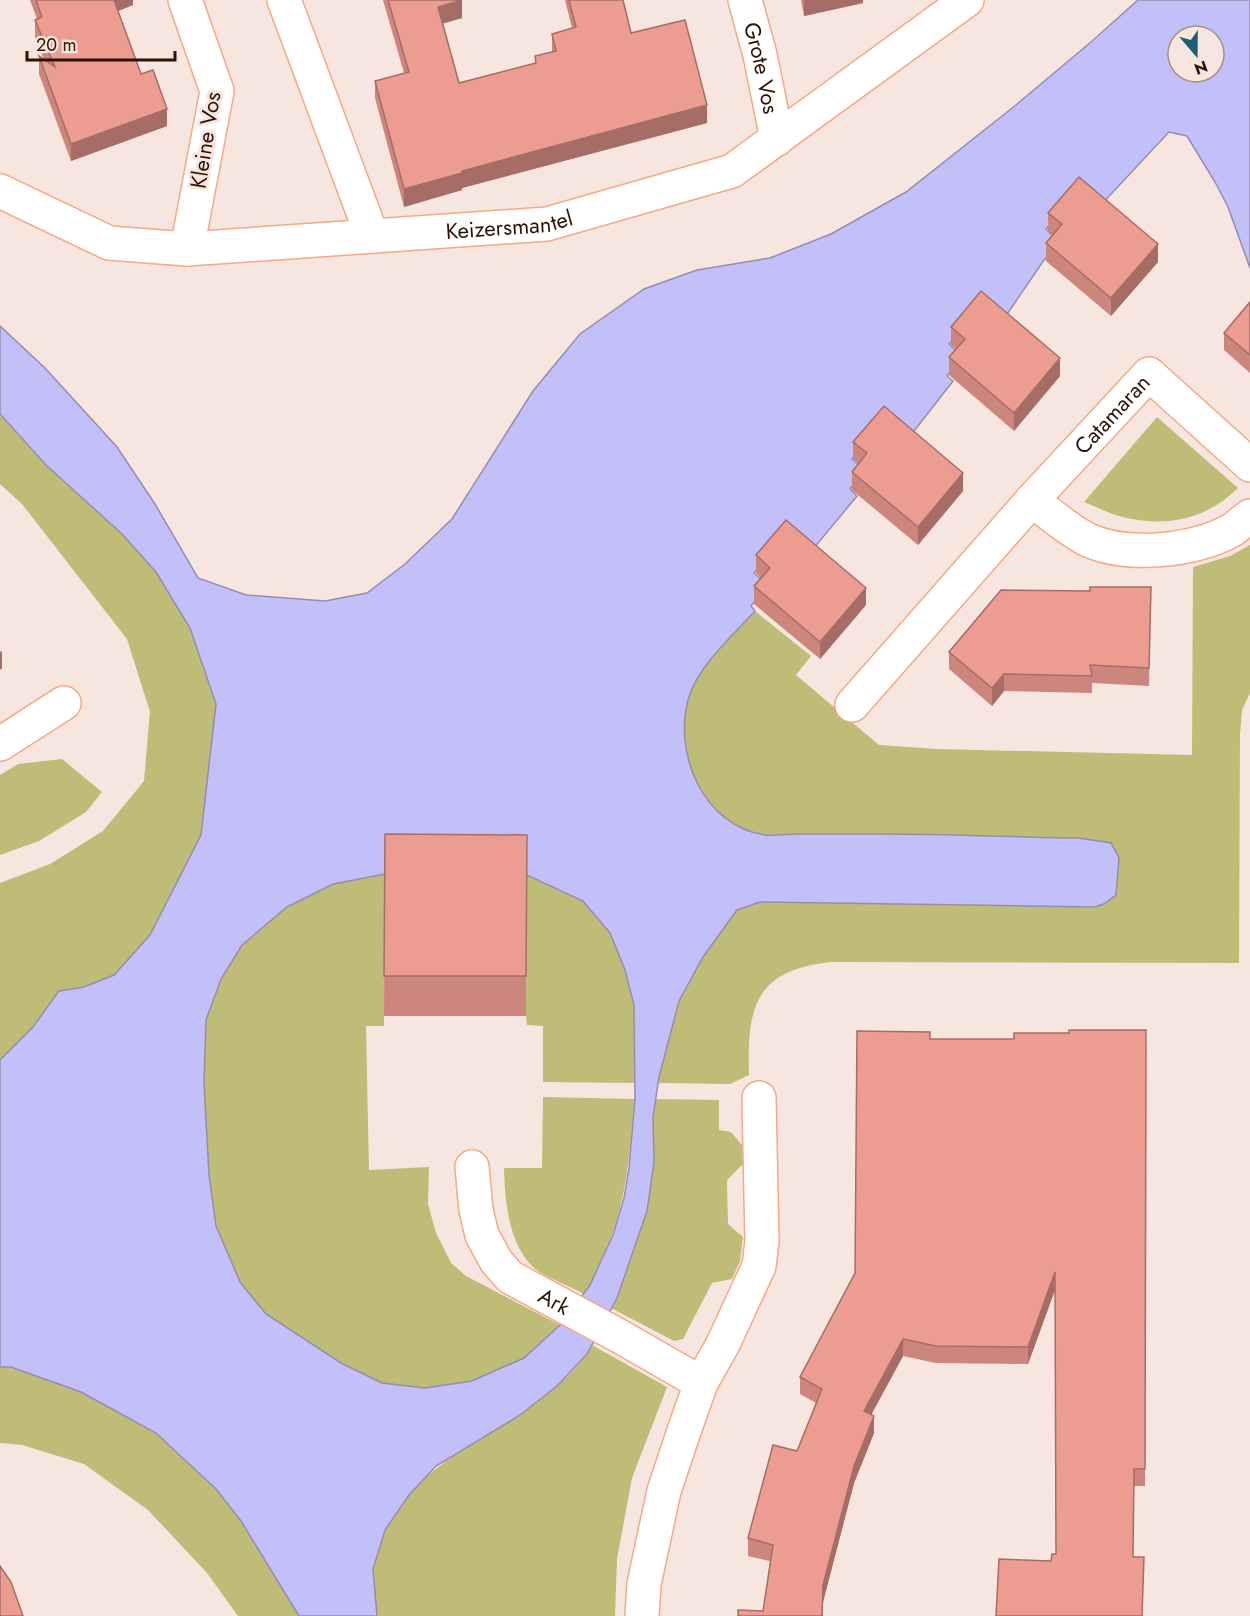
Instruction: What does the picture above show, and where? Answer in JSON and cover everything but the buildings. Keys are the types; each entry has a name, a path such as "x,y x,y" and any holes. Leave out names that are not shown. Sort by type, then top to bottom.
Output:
{"street":[{"name":"Kleine Vos","path":"185,0 218,91 187,249"},
{"path":"284,0 372,237"},
{"name":"Grote Vos","path":"745,0 760,55 777,139"},
{"name":"Keizersmantel","path":"0,191 109,243 187,249 547,224 732,171 967,0"},
{"name":"Catamaran","path":"852,705 1032,500 1149,374 1250,465"},
{"path":"1032,500 1062,524 1088,539 1113,548 1173,548 1206,541 1232,530 1250,516"},
{"path":"0,744 64,703"},
{"path":"642,1616 644,1584 664,1491 701,1383 723,1344 759,1266 762,1242 759,1098"},
{"name":"Ark","path":"472,1167 476,1210 482,1235 496,1261 510,1277 621,1336 701,1383"}],"shaded area":[{"path":"0,414 46,465 122,534 156,572 190,628 216,704 201,835 150,935 114,975 84,987 59,991 33,1027 0,1060 0,883 50,864 103,831 144,781 150,712 127,639 22,504 0,484"},
{"path":"1157,417 1238,488 1226,499 1199,514 1170,521 1123,517 1084,502"},
{"path":"1250,545 1250,693 1242,710 1240,734 1239,963 830,962 805,967 785,974 771,984 761,996 754,1011 750,1030 749,1075 730,1084 658,1083 679,1001 703,957 737,910 760,902 1116,895 1119,858 1111,843 1078,838 953,835 765,835 743,829 725,817 709,802 697,783 689,762 685,740 685,718 689,697 700,674 708,662 755,611 811,656 796,675 879,745 937,749 1192,755 1193,567 1230,556"},
{"path":"62,759 102,792 86,812 39,841 0,855 0,775 18,764"},
{"path":"385,874 384,1026 366,1026 369,1170 429,1167 428,1204 436,1233 451,1263 466,1276 560,1325 524,1358 472,1381 425,1388 382,1383 341,1363 266,1314 240,1282 216,1226 209,1175 204,1083 206,1020 221,979 242,945 287,907 333,884"},
{"path":"527,875 583,901 610,933 625,970 634,1005 634,1083 543,1082 543,1026 527,1025 526,1016"},
{"path":"543,1097 635,1099 622,1201 610,1240 584,1294 545,1275 525,1258 513,1234 507,1207 504,1168 542,1168"},
{"path":"656,1099 719,1100 719,1130 731,1132 742,1145 743,1164 727,1180 728,1224 743,1237 740,1261 732,1279 712,1283 683,1339 674,1341 611,1308 617,1298"},
{"path":"592,1345 667,1387 632,1478 617,1559 615,1616 377,1616 373,1582 374,1564 392,1518 407,1496 449,1459 549,1393 576,1367"},
{"path":"0,1367 11,1367 81,1392 156,1433 216,1489 241,1521 299,1616 238,1616 207,1573 148,1510 84,1464 22,1445 0,1443"}],"water":[{"path":"1138,0 1250,0 1250,268 1228,207 1187,136 1169,132 1098,208 1079,192 1046,229 1059,242 1001,323 981,307 949,344 962,357 947,376 953,381 907,440 883,421 852,459 865,471 850,489 857,496 809,554 788,535 754,573 768,585 751,606 755,611 708,662 694,685 685,718 685,740 689,762 697,783 709,802 743,829 765,835 953,835 1078,838 1111,843 1119,858 1116,895 1104,904 1094,907 760,902 737,910 703,957 679,1001 659,1077 653,1117 654,1162 647,1211 617,1298 587,1354 557,1386 520,1415 436,1466 409,1495 385,1530 373,1569 377,1616 299,1616 241,1521 216,1489 156,1433 81,1392 11,1367 0,1367 0,1060 33,1027 59,991 84,987 114,975 150,935 201,835 216,704 190,628 156,572 122,534 46,465 0,414 0,326 45,368 117,447 155,504 198,578 246,595 325,601 367,593 405,564 452,519 533,391 580,334 644,289 697,270 770,258 831,234 906,192 1016,105","holes":["385,874 527,875 583,901 610,933 625,970 634,1005 635,1099 624,1198 613,1235 590,1285 560,1325 524,1358 472,1381 425,1388 382,1383 341,1363 266,1314 240,1282 216,1226 209,1175 204,1083 206,1020 221,979 242,945 287,907 333,884"]}]}
